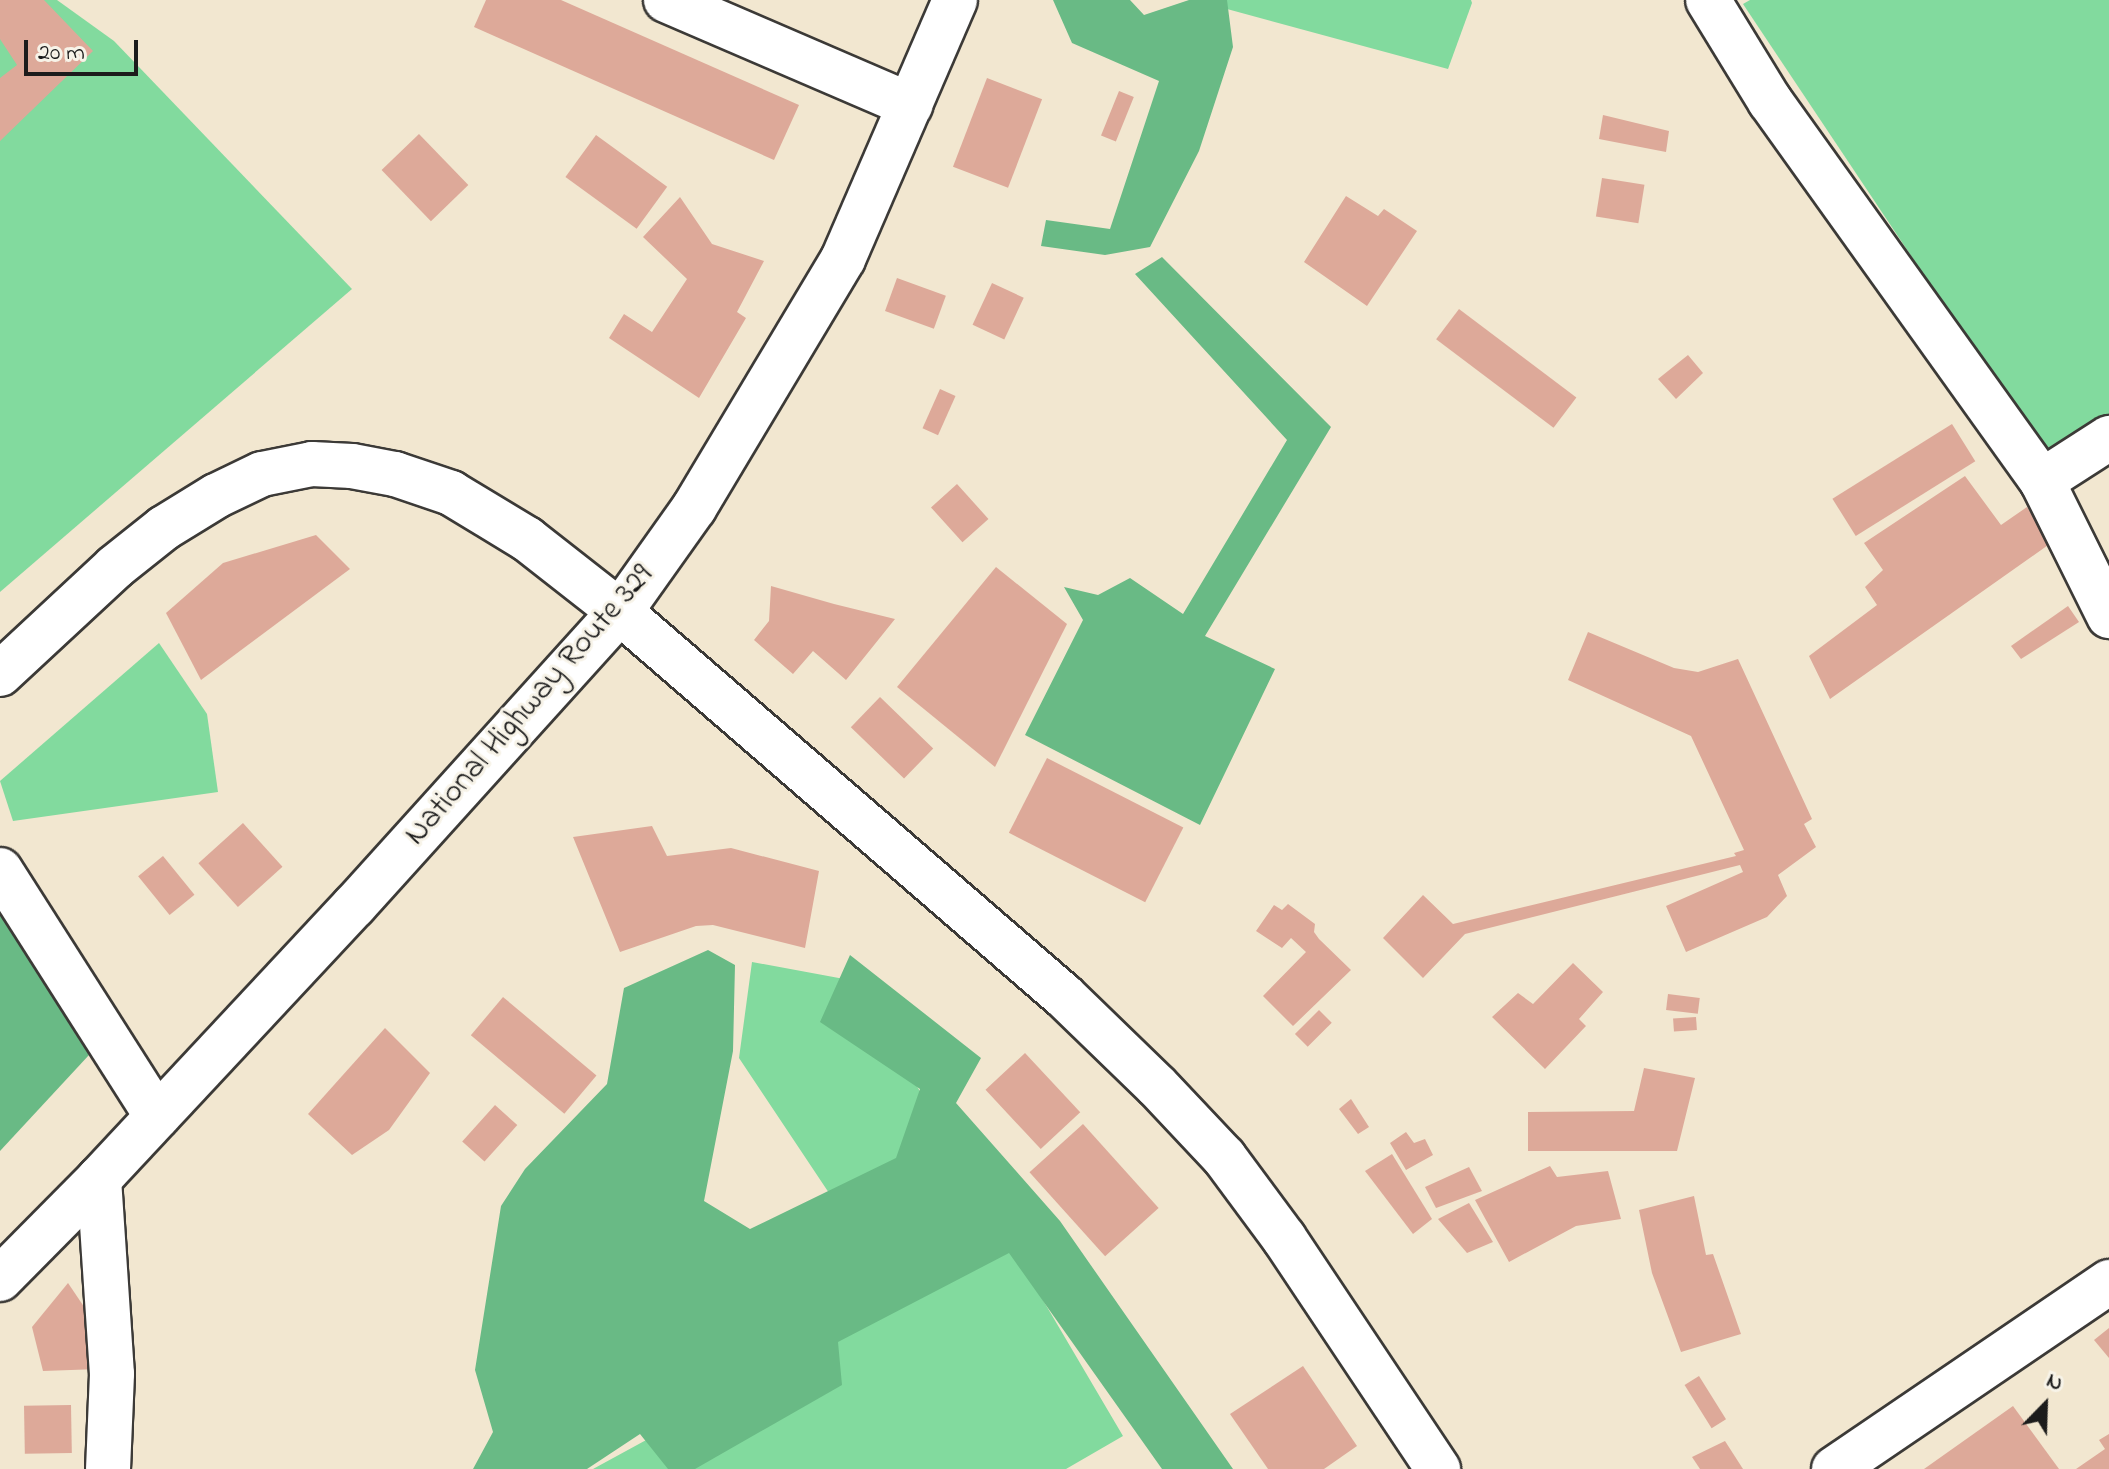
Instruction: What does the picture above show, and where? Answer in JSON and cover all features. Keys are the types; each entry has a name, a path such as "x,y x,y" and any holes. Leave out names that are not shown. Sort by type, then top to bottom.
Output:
{"main road":[{"path":"666,0 910,105"},
{"name":"National Highway Route 329","path":"0,1279 99,1179 620,612 694,508 843,259 955,0"},
{"path":"1708,0 1770,101 2042,481 2109,616"},
{"path":"2042,481 2109,438"},
{"path":"0,674 115,567 164,528 216,496 262,474 312,464 352,466 395,474 451,493 527,539 620,612 1064,996 1157,1086 1224,1157 1284,1238 1438,1469"},
{"path":"0,870 157,1116"},
{"path":"99,1179 112,1374 108,1469"},
{"path":"1834,1469 2109,1282"}],"green space":[{"path":"0,0 57,0 114,41 352,289 0,592"},
{"path":"1053,0 1130,0 1144,15 1189,0 1227,0 1233,47 1199,151 1150,247 1105,255 1041,246 1046,220 1110,229 1159,81 1072,43"},
{"path":"1194,0 1471,0 1472,3 1448,69"},
{"path":"1750,0 2109,0 2109,419 2046,458 1743,4"},
{"path":"1162,257 1331,427 1205,636 1275,669 1200,825 1025,735 1083,620 1064,587 1098,595 1130,578 1183,614 1287,440 1135,274"},
{"path":"159,643 207,714 218,792 13,821 0,781"},
{"path":"0,896 25,933 89,1055 0,1151"},
{"path":"708,950 735,965 733,1051 704,1201 750,1229 896,1158 920,1089 820,1022 850,955 981,1058 956,1103 1060,1221 1233,1469 1162,1469 1009,1253 838,1342 842,1385 695,1469 668,1469 640,1434 587,1469 473,1469 493,1432 475,1370 501,1206 525,1169 607,1084 624,988"},
{"path":"752,962 855,981 1123,1436 1066,1469 593,1469 901,1301 739,1058"}],"building":[{"path":"0,0 44,0 93,51 0,141 0,78 17,65 0,39"},
{"path":"486,0 561,0 799,105 774,160 474,27"},
{"path":"987,78 1042,99 1008,188 953,167"},
{"path":"1119,91 1134,97 1116,141 1101,136"},
{"path":"1603,115 1669,131 1666,152 1599,139"},
{"path":"419,134 468,185 431,221 382,170"},
{"path":"596,135 667,187 637,229 565,177"},
{"path":"1602,178 1644,185 1638,223 1596,217"},
{"path":"1346,196 1378,216 1384,209 1417,231 1367,306 1304,262"},
{"path":"680,197 712,244 764,261 737,312 746,318 699,398 609,338 624,314 652,332 687,279 643,237"},
{"path":"897,278 946,296 934,329 885,311"},
{"path":"992,283 1024,298 1004,339 973,325"},
{"path":"1459,309 1576,397 1554,428 1436,339"},
{"path":"1688,355 1703,373 1676,399 1658,379"},
{"path":"940,389 956,396 938,435 923,428"},
{"path":"1952,424 1975,461 1856,536 1832,499"},
{"path":"1965,476 2001,525 2027,507 2051,543 1830,699 1809,656 1877,605 1865,587 1883,570 1864,543"},
{"path":"957,484 988,519 962,542 931,507"},
{"path":"316,535 350,569 201,680 166,613 223,563"},
{"path":"996,567 1067,624 995,767 897,687"},
{"path":"771,586 895,619 846,680 813,651 793,674 754,640 769,621"},
{"path":"2068,606 2079,622 2021,659 2011,646"},
{"path":"1588,632 1674,668 1698,672 1738,659 1812,819 1804,824 1816,847 1778,875 1787,896 1767,917 1686,952 1666,906 1743,872 1740,865 1465,934 1423,978 1383,938 1423,895 1453,924 1736,856 1734,853 1744,850 1691,736 1568,680"},
{"path":"880,697 933,748 904,779 851,727"},
{"path":"1047,758 1183,827 1145,902 1009,833"},
{"path":"243,823 282,867 238,907 198,863"},
{"path":"652,826 667,856 731,848 819,871 805,948 713,925 696,926 620,952 573,837"},
{"path":"163,856 194,895 170,915 138,876"},
{"path":"1288,904 1315,924 1314,932 1319,939 1351,970 1293,1026 1263,996 1306,952 1291,938 1282,948 1256,931 1274,905 1282,910"},
{"path":"1573,963 1603,992 1579,1019 1586,1026 1545,1069 1492,1017 1518,993 1533,1004"},
{"path":"1668,994 1700,998 1698,1014 1666,1010"},
{"path":"503,997 596,1075 564,1114 471,1035"},
{"path":"1319,1010 1332,1023 1308,1047 1295,1034"},
{"path":"1696,1017 1697,1030 1674,1032 1673,1019"},
{"path":"385,1028 430,1073 389,1130 352,1155 308,1114"},
{"path":"1025,1053 1080,1112 1041,1149 986,1090"},
{"path":"1644,1068 1695,1078 1677,1151 1528,1151 1528,1112 1634,1111"},
{"path":"1351,1099 1369,1127 1358,1134 1339,1109"},
{"path":"495,1105 517,1125 485,1161 462,1141"},
{"path":"1083,1124 1159,1208 1105,1256 1029,1172"},
{"path":"1406,1132 1414,1143 1425,1139 1433,1155 1406,1170 1390,1143"},
{"path":"1392,1154 1432,1219 1413,1234 1365,1171"},
{"path":"1550,1166 1557,1177 1608,1171 1621,1219 1576,1226 1509,1262 1475,1200"},
{"path":"1469,1167 1482,1191 1436,1208 1425,1187"},
{"path":"1694,1196 1706,1255 1713,1254 1741,1334 1681,1352 1652,1273 1639,1210"},
{"path":"1469,1203 1493,1242 1467,1253 1438,1219"},
{"path":"68,1283 97,1326 99,1369 43,1371 32,1327"},
{"path":"2109,1328 2109,1358 2094,1340"},
{"path":"1303,1366 1357,1446 1324,1469 1268,1469 1230,1414"},
{"path":"1699,1376 1726,1419 1712,1428 1685,1385"},
{"path":"71,1405 72,1453 25,1454 24,1406"},
{"path":"2013,1406 2059,1469 1924,1469"},
{"path":"2109,1434 2109,1469 2076,1469 2105,1449 2099,1440"},
{"path":"1725,1441 1743,1469 1700,1469 1692,1457"}]}
